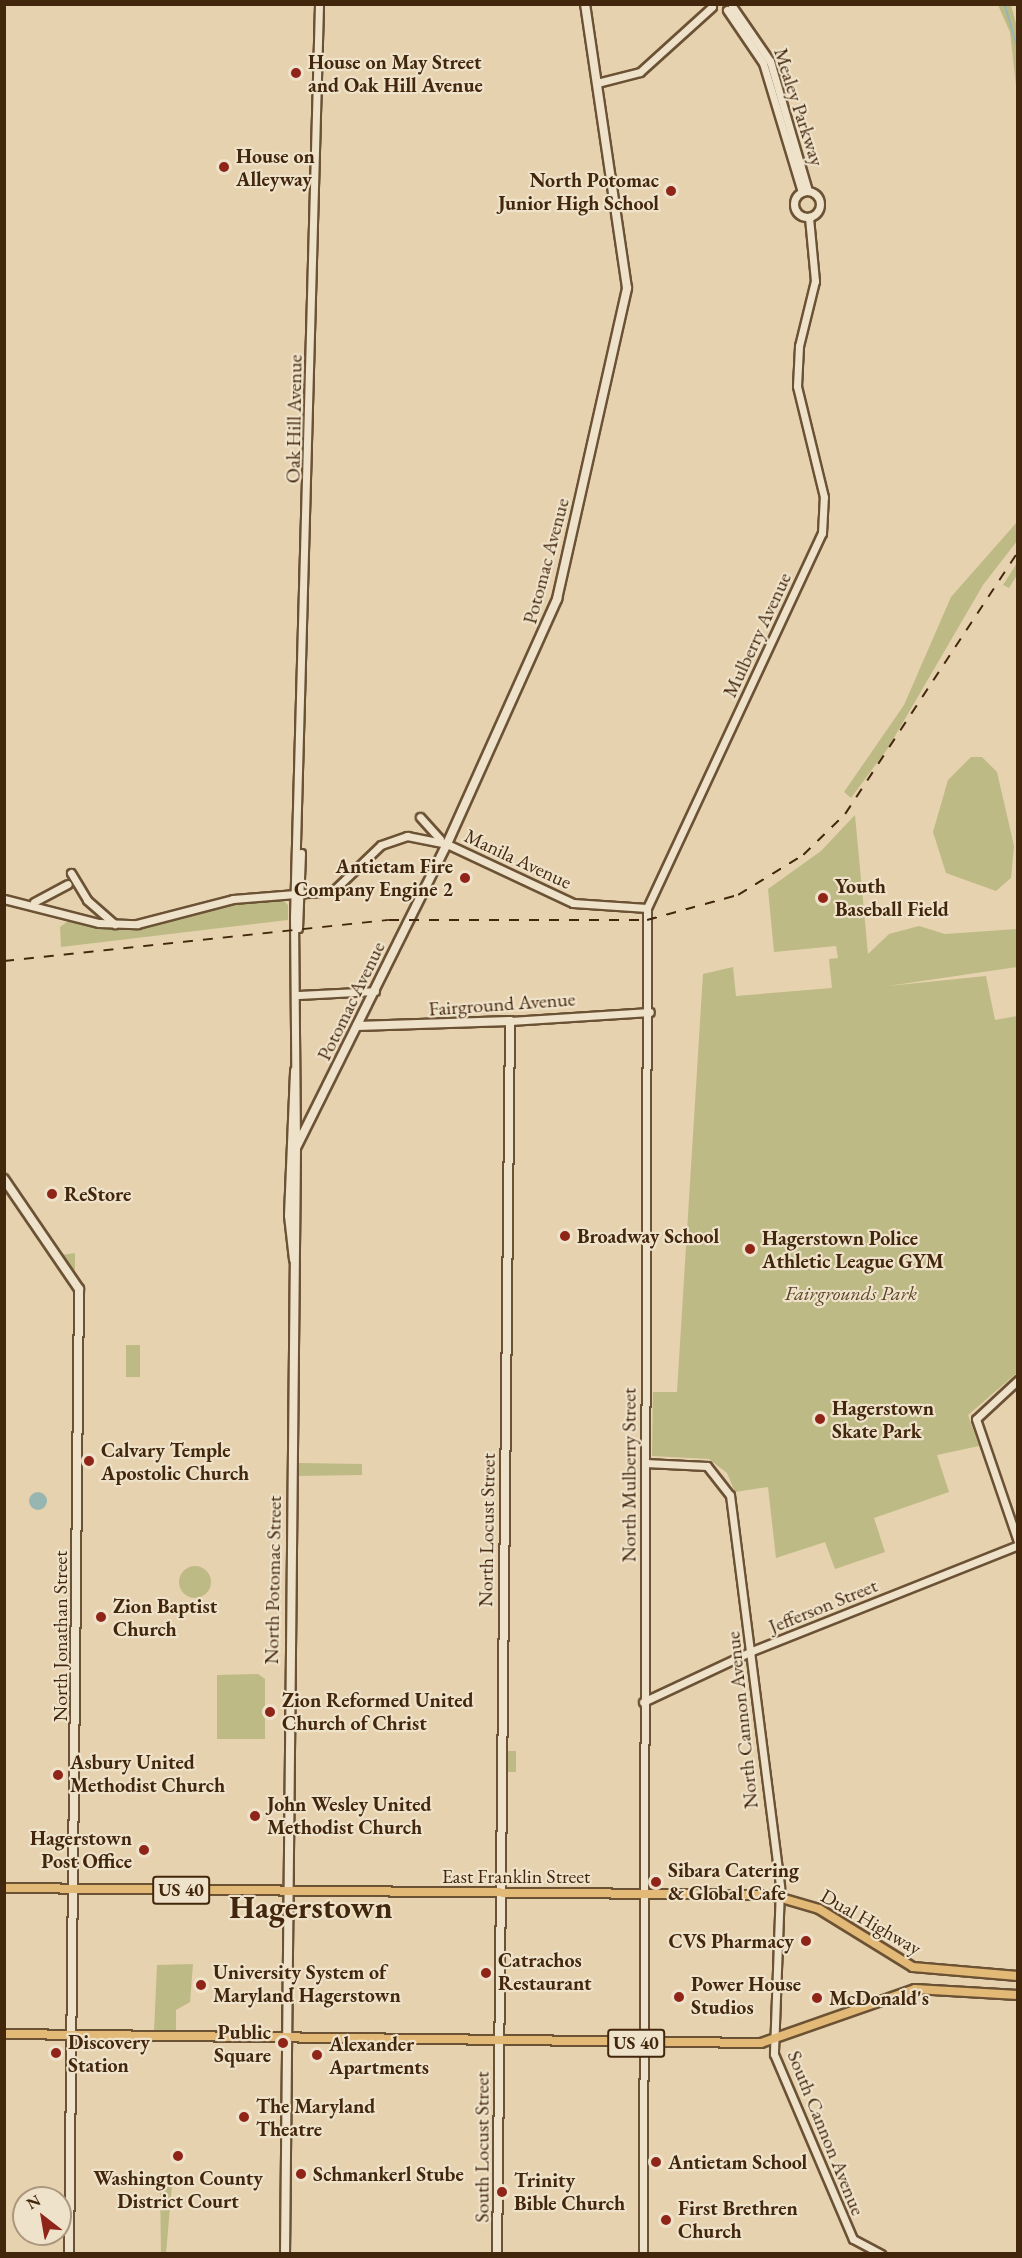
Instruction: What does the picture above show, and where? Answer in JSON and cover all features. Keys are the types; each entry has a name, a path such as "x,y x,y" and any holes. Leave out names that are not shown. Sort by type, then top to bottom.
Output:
{"main road":[{"name":"Potomac Avenue","path":"296,1148 447,844 550,623 624,307 626,280 585,4"},
{"name":"Fairground Avenue","path":"357,1026 510,1021"},
{"name":"North Locust Street","path":"499,2041 510,1021"},
{"name":"Oak Hill Avenue","path":"292,1161 296,1148"},
{"name":"North Potomac Street","path":"285,2253 294,1266 292,1161"},
{"name":"North Jonathan Street","path":"4,1179 80,1289 69,2253"},
{"name":"US 40","path":"4,1888 287,1891"},
{"name":"East Franklin Street","path":"287,1891 746,1893"},
{"name":"Dual Highway","path":"746,1893 781,1896 819,1909 913,1967 1017,1976"},
{"name":"Dual Highway","path":"774,2042 882,1999 926,1988 1017,1995"},
{"name":"US 40","path":"4,2034 641,2043 774,2042"},
{"name":"South Locust Street","path":"497,2253 499,2041"}],"street":[{"name":"Oak Hill Avenue","path":"292,1161 319,4"},
{"path":"597,83 640,72 712,6 730,7"},
{"name":"Mealey Parkway","path":"730,7 770,61 805,191"},
{"path":"805,191 820,201 818,212 809,218 794,208 805,191"},
{"name":"Mulberry Avenue","path":"646,908 822,533 824,497 800,404 797,362 815,281 809,218"},
{"path":"420,817 447,844"},
{"path":"4,898 33,903 117,925 147,923 232,899 298,895 341,887 373,851 396,838 447,844"},
{"name":"Manila Avenue","path":"447,844 573,903 646,908"},
{"path":"71,873 87,900 117,925"},
{"path":"33,903 68,884"},
{"name":"North Mulberry Street","path":"643,2253 641,2043 650,1012 646,908"},
{"path":"297,995 375,991"},
{"name":"Fairground Avenue","path":"510,1021 650,1012"},
{"name":"Oak Hill Avenue","path":"295,1068 296,1148"},
{"path":"1017,1380 976,1419 1017,1544"},
{"name":"North Cannon Avenue","path":"645,1463 707,1466 730,1495 752,1652 781,1896 774,2042"},
{"name":"Jefferson Street","path":"643,1701 752,1652 1017,1544"},
{"name":"South Cannon Avenue","path":"774,2042 798,2117 853,2239 881,2253"}],"green space":[{"path":"998,5 1011,5 1017,27 1017,94 1010,32"},
{"path":"1017,522 1017,541 983,585 888,748 851,798 844,792 904,705 951,597"},
{"path":"1017,563 1017,575 1009,588 1003,585"},
{"path":"971,757 982,757 997,772 1014,846 1011,878 996,891 946,873 933,832 948,780"},
{"name":"Fairgrounds Park","path":"855,815 868,954 889,934 919,926 945,934 1017,929 1017,967 888,986 986,976 995,1020 1017,1016 1018,1372 968,1415 979,1446 937,1455 949,1492 874,1518 885,1552 835,1569 825,1542 776,1558 768,1487 735,1492 727,1473 709,1459 652,1456 653,1392 677,1392 703,974 733,967 736,996 832,988 829,959 838,958 836,946 774,952 768,889 821,851"},
{"path":"282,899 288,905 288,920 61,947 60,927 68,921 133,929 226,904"},
{"path":"75,1253 75,1269 73,1271 61,1255"},
{"path":"126,1345 140,1345 140,1377 126,1377"},
{"path":"299,1463 362,1464 362,1475 296,1476"},
{"path":"195,1566 206,1571 211,1582 206,1593 195,1598 184,1593 179,1582 184,1571"},
{"path":"258,1674 265,1679 265,1739 217,1739 217,1675"},
{"path":"505,1751 516,1751 516,1772 505,1772"},
{"path":"193,1964 190,2002 176,2010 176,2031 154,2031 157,1965"},
{"path":"160,2185 172,2185 166,2253 161,2253"}],"water":[{"path":"34,1492 42,1492 47,1497 45,1508 34,1510 29,1505 29,1497"}],"waterway":[{"path":"1005,4 1018,49"}],"railway":[{"path":"4,961 389,920 647,920 738,895 803,855 845,814 1018,552"}],"place":[{"name":"House on May Street and Oak Hill Avenue","path":"296,73"},
{"name":"House on Alleyway","path":"224,167"},
{"name":"North Potomac Junior High School","path":"671,191"},
{"name":"Antietam Fire Company Engine 2","path":"465,878"},
{"name":"Youth Baseball Field","path":"823,898"},
{"name":"ReStore","path":"52,1194"},
{"name":"Broadway School","path":"565,1236"},
{"name":"Hagerstown Police Athletic League GYM","path":"750,1249"},
{"name":"Hagerstown Skate Park","path":"820,1419"},
{"name":"Calvary Temple Apostolic Church","path":"89,1461"},
{"name":"Zion Baptist Church","path":"101,1617"},
{"name":"Zion Reformed United Church of Christ","path":"270,1712"},
{"name":"Asbury United Methodist Church","path":"58,1775"},
{"name":"John Wesley United Methodist Church","path":"255,1816"},
{"name":"Hagerstown Post Office","path":"144,1850"},
{"name":"Sibara Catering & Global Cafe","path":"656,1882"},
{"name":"CVS Pharmacy","path":"806,1941"},
{"name":"Catrachos Restaurant","path":"486,1973"},
{"name":"University System of Maryland Hagerstown","path":"201,1985"},
{"name":"Power House Studios","path":"679,1997"},
{"name":"McDonald's","path":"817,1998"},
{"name":"Public Square","path":"283,2043"},
{"name":"Discovery Station","path":"56,2053"},
{"name":"Alexander Apartments","path":"317,2055"},
{"name":"The Maryland Theatre","path":"244,2117"},
{"name":"Washington County District Court","path":"178,2156"},
{"name":"Antietam School","path":"656,2162"},
{"name":"Schmankerl Stube","path":"301,2174"},
{"name":"Trinity Bible Church","path":"502,2192"},
{"name":"First Brethren Church","path":"666,2220"}],"district":[{"name":"Hagerstown","path":"311,1907"}]}
